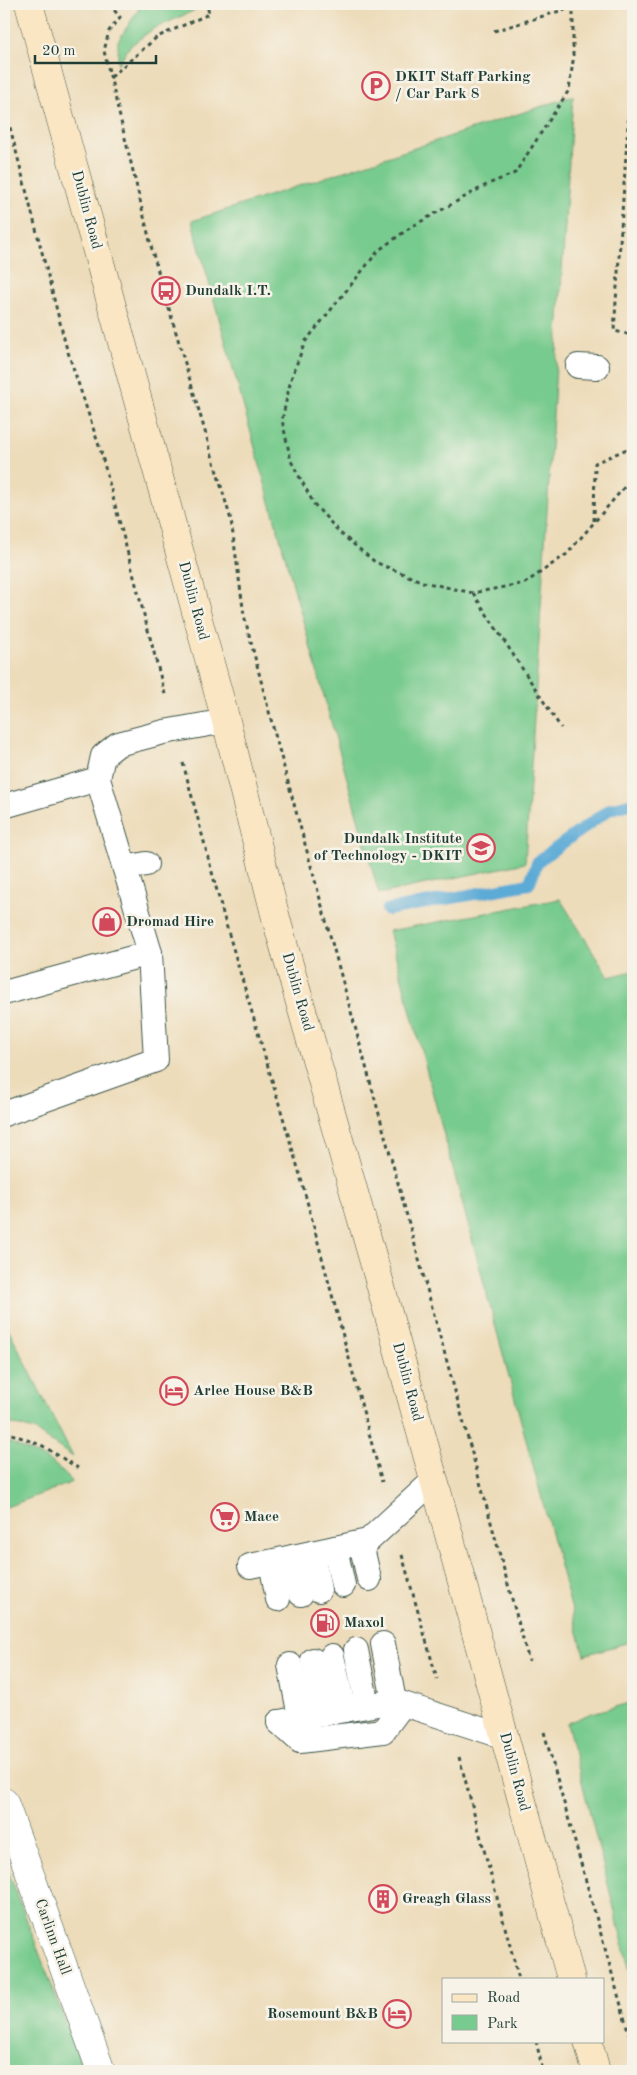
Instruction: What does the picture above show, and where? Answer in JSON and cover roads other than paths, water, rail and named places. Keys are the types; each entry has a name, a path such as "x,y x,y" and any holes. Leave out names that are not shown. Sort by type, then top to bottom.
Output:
{"main road":[{"name":"Dublin Road","path":"29,4 226,721 280,931 434,1480 571,1978"},
{"path":"588,2042 596,2071"}],"street":[{"name":"Carlinn Hall","path":"4,1802 101,2071"}],"lane":[{"path":"4,1114 156,1060 150,953 135,866 98,779 103,756 118,744 174,730 226,721"},
{"path":"4,806 98,779"},
{"path":"4,993 150,953"},
{"path":"282,1560 368,1541 434,1480"},
{"path":"361,1543 368,1579"},
{"path":"335,1548 343,1585"},
{"path":"282,1560 299,1594 282,1560"},
{"path":"383,1644 398,1702 383,1731 300,1741 279,1722 398,1702 504,1737"},
{"path":"356,1650 368,1706"},
{"path":"300,1718 312,1660 333,1712"}],"waterway":[{"path":"387,910 529,884 538,861 610,809 633,803"}],"place":[{"name":"DKIT Staff Parking / Car Park 8","path":"376,86"},
{"name":"Dundalk I.T.","path":"166,291"},
{"name":"Dundalk Institute of Technology - DKIT","path":"481,848"},
{"name":"Dromad Hire","path":"107,922"},
{"name":"Arlee House B&B","path":"174,1391"},
{"name":"Mace","path":"225,1517"},
{"name":"Maxol","path":"325,1623"},
{"name":"Greagh Glass","path":"383,1899"},
{"name":"Rosemount B&B","path":"397,2014"}]}
